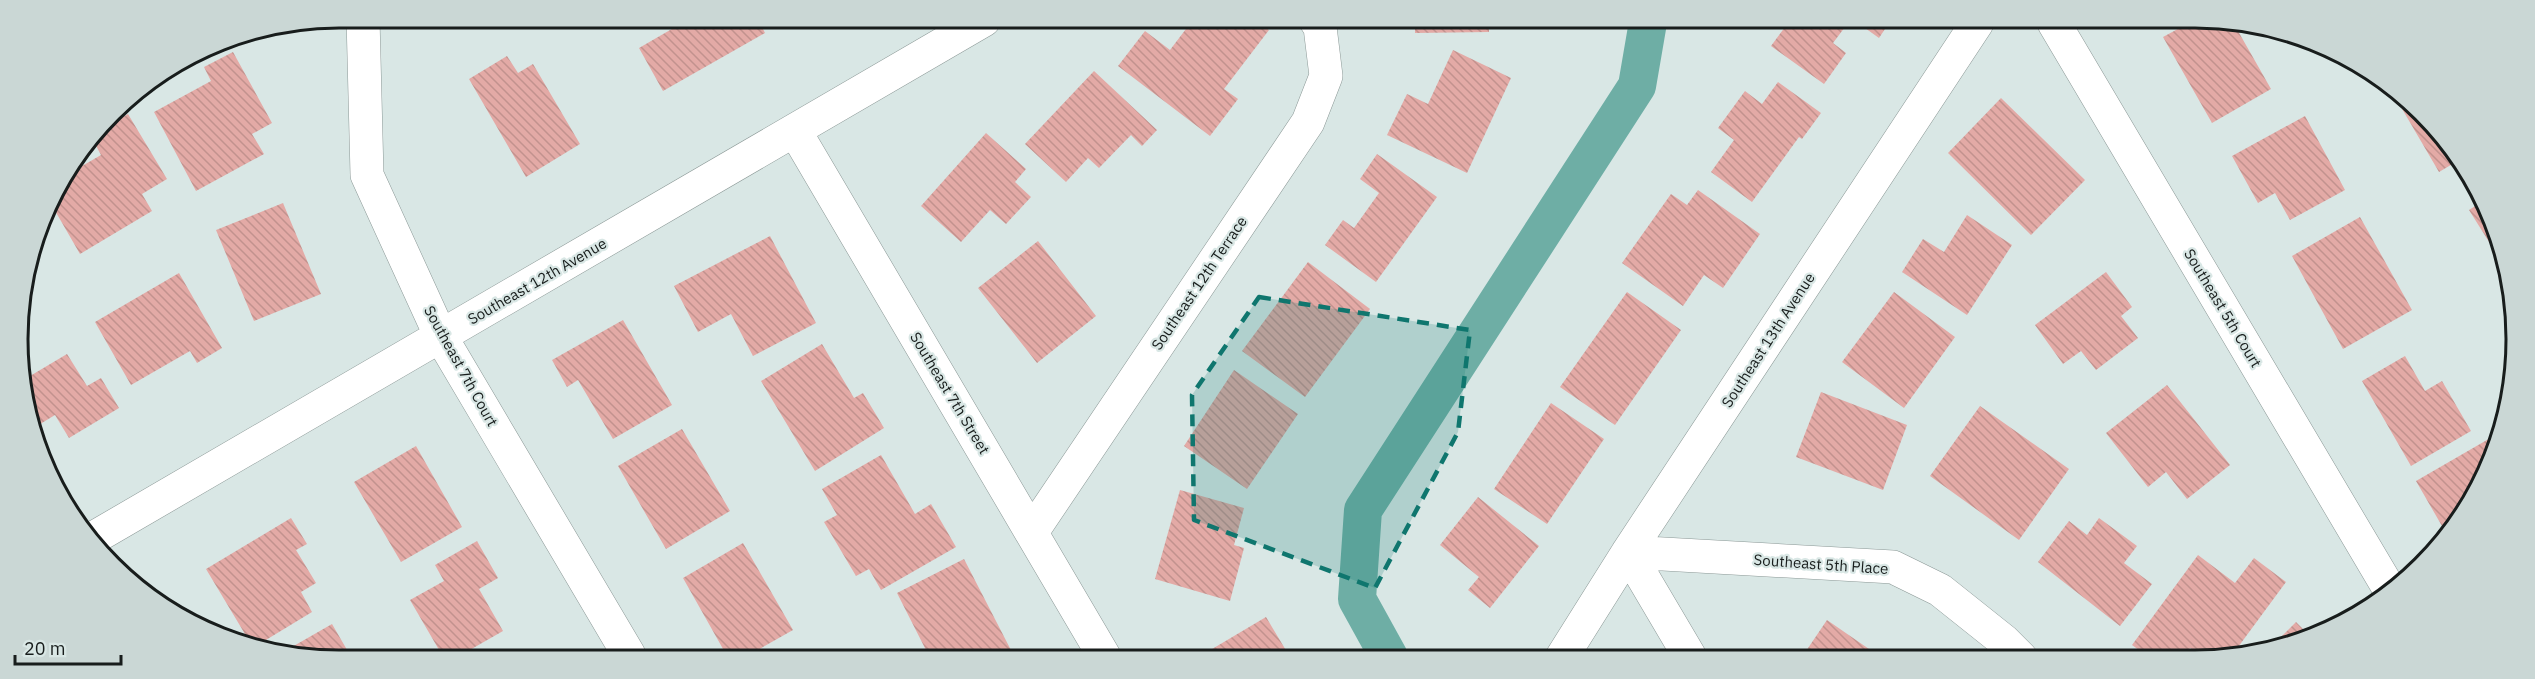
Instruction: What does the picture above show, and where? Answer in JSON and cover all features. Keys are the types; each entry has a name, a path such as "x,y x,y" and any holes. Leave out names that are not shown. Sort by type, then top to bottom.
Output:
{"street":[{"name":"Southeast 7th Court","path":"363,28 367,175 441,337 625,650"},
{"name":"Southeast 12th Avenue","path":"98,535 970,28"},
{"name":"Southeast 12th Terrace","path":"1032,532 1308,122 1326,76 1320,28"},
{"name":"Southeast 13th Avenue","path":"1566,650 1628,552 1974,28"},
{"name":"Southeast 5th Court","path":"2057,28 2387,585"},
{"name":"Southeast 7th Street","path":"795,130 1101,650"},
{"path":"1628,552 1686,650"},
{"name":"Southeast 5th Place","path":"1628,552 1893,567 1940,590 2013,650"}],"highlighted area":[{"path":"1259,297 1470,330 1458,432 1375,588 1194,520 1192,395"}],"building":[{"path":"674,28 762,28 765,33 663,91 639,48"},
{"path":"1187,28 1266,28 1269,30 1224,89 1238,99 1210,136 1118,66 1145,31 1170,50"},
{"path":"1415,28 1489,28 1489,32 1415,33"},
{"path":"1784,28 1844,28 1833,43 1846,53 1824,84 1771,46"},
{"path":"1865,28 1886,28 1879,38"},
{"path":"2180,28 2238,31 2271,89 2212,123 2163,37"},
{"path":"1453,50 1511,78 1467,173 1387,135 1407,94 1428,104"},
{"path":"233,52 272,123 252,134 264,154 196,191 154,112 211,81 204,67"},
{"path":"507,56 518,73 533,64 580,144 526,177 469,79"},
{"path":"1094,71 1157,130 1142,146 1131,135 1099,168 1088,158 1066,182 1025,144"},
{"path":"1778,82 1821,113 1802,139 1799,137 1752,202 1711,172 1734,140 1718,128 1745,91 1762,104"},
{"path":"2001,98 2085,180 2031,235 1948,153"},
{"path":"2400,105 2429,134 2452,164 2439,172"},
{"path":"128,114 167,179 142,194 152,211 80,254 56,212 81,167 101,155 96,146"},
{"path":"2305,116 2345,190 2290,220 2275,193 2258,203 2232,156"},
{"path":"986,133 1026,169 1015,182 1031,197 1006,224 990,210 961,242 921,206"},
{"path":"1377,154 1437,197 1376,282 1325,245 1343,220 1354,228 1379,193 1360,179"},
{"path":"1698,190 1760,234 1723,288 1704,275 1683,306 1622,263 1671,194 1687,205"},
{"path":"283,203 321,294 254,321 216,230"},
{"path":"2476,206 2492,247 2469,210"},
{"path":"1967,215 2012,245 1967,315 1902,272 1923,239 1944,252"},
{"path":"2360,217 2412,310 2343,349 2292,256"},
{"path":"770,236 816,323 753,356 731,314 698,332 674,286"},
{"path":"1038,241 1096,316 1037,363 978,288"},
{"path":"1308,262 1370,309 1305,397 1242,351"},
{"path":"2106,272 2132,307 2121,316 2138,338 2096,370 2081,351 2063,364 2035,325"},
{"path":"179,273 222,348 197,363 190,351 131,385 95,322"},
{"path":"1627,292 1681,330 1615,425 1560,387"},
{"path":"1894,292 1955,337 1904,408 1842,362"},
{"path":"623,320 672,405 613,439 578,380 567,387 552,360"},
{"path":"822,344 854,398 863,393 884,428 815,471 761,381"},
{"path":"67,354 87,386 101,378 119,408 69,438 55,415 40,424 31,376"},
{"path":"2405,356 2425,391 2442,381 2471,431 2411,466 2362,381"},
{"path":"1234,370 1298,414 1247,489 1184,446"},
{"path":"2167,385 2230,465 2187,499 2166,472 2148,487 2106,433"},
{"path":"1821,392 1907,425 1883,490 1796,457"},
{"path":"1551,403 1604,439 1547,524 1494,489"},
{"path":"1980,406 2069,469 2019,540 1930,476"},
{"path":"682,429 730,511 666,549 618,466"},
{"path":"2490,438 2483,459 2465,495 2445,524 2442,526 2416,481"},
{"path":"416,446 462,527 401,562 354,482"},
{"path":"881,455 915,514 931,504 956,547 881,590 869,569 856,576 824,522 837,515 822,489"},
{"path":"1180,490 1244,508 1234,545 1244,548 1230,601 1155,579"},
{"path":"1478,497 1539,546 1490,608 1468,590 1479,577 1440,545"},
{"path":"291,518 307,544 296,550 316,583 301,592 312,612 264,641 246,636 206,569"},
{"path":"2099,518 2137,546 2124,563 2152,584 2120,626 2038,562 2069,521 2087,535"},
{"path":"477,541 498,578 479,589 503,631 470,650 439,650 410,600 444,581 435,565"},
{"path":"743,543 793,630 758,650 724,650 683,578"},
{"path":"2198,555 2235,583 2254,558 2286,582 2238,648 2139,650 2132,645"},
{"path":"964,559 1011,650 926,650 897,593"},
{"path":"1266,617 1286,650 1210,650"},
{"path":"1827,620 1870,650 1807,650"},
{"path":"2296,622 2305,631 2295,634 2279,639"},
{"path":"332,624 347,650 319,650 292,647"}],"waterway":[{"path":"1385,650 1357,599 1363,510 1637,86 1647,28"}]}
